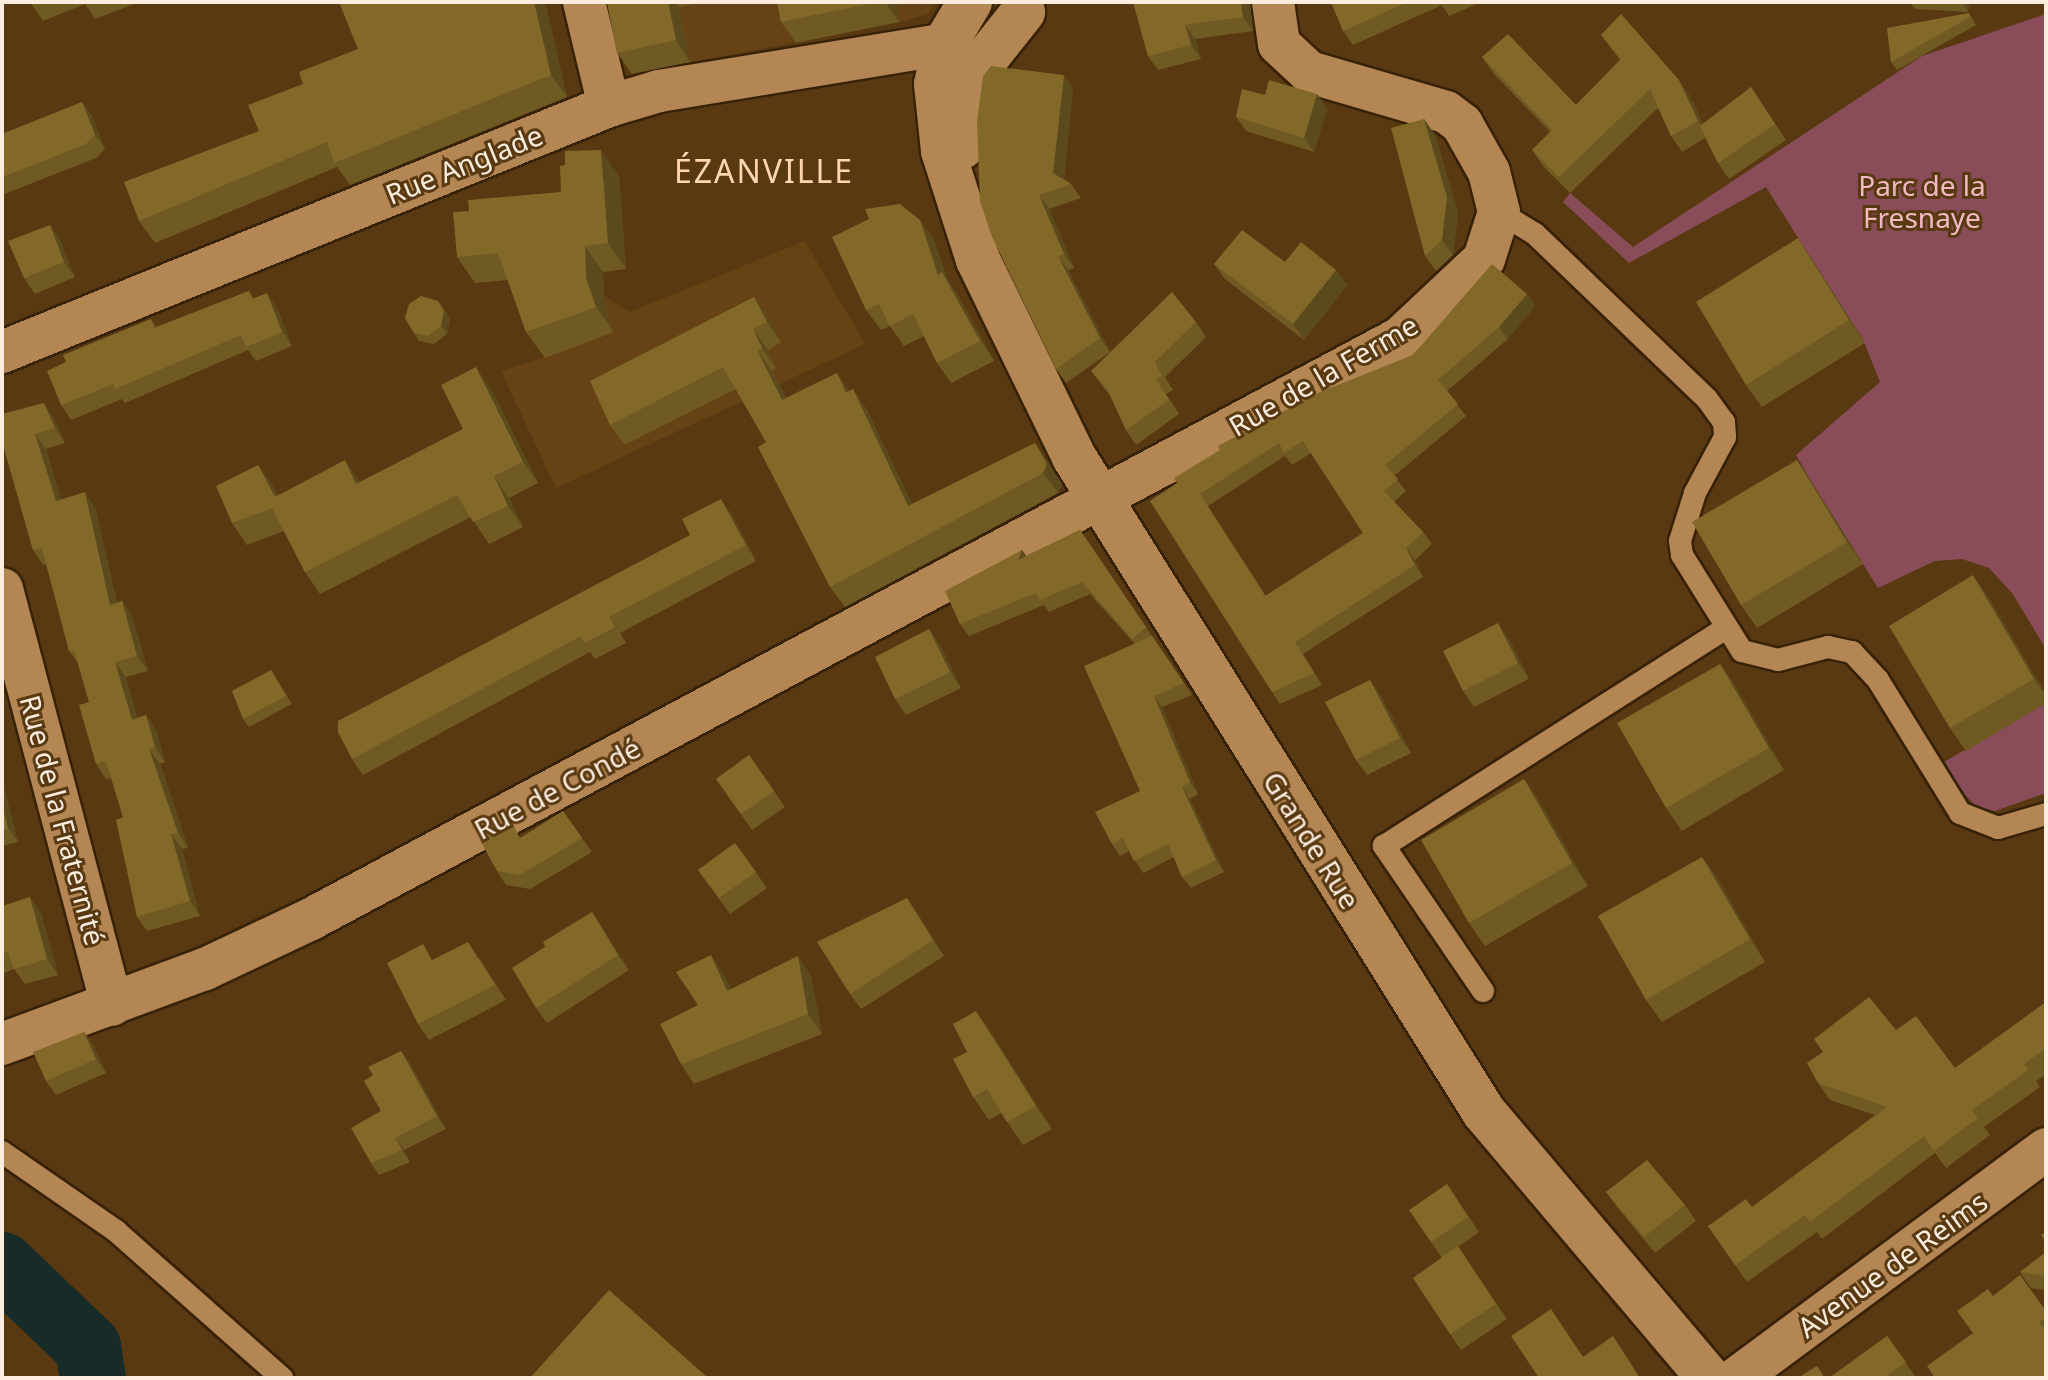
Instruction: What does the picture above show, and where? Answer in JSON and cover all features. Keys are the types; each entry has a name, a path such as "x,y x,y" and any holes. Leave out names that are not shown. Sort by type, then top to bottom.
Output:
{"main road":[{"name":"Grande Rue","path":"970,2 945,44 936,84 943,151 978,260 1015,345 1098,500 1484,1112 1709,1378"},
{"name":"Grande Rue","path":"978,260 959,125 969,80 1016,5"}],"street":[{"path":"584,2 609,106"},
{"path":"1273,2 1279,44 1309,72 1446,112 1462,124 1489,172 1499,212"},
{"name":"Rue Anglade","path":"2,352 609,106 659,91 945,44"},
{"name":"Rue de la Ferme","path":"1098,500 1400,338 1484,259 1499,212"},
{"name":"Rue de Condé","path":"2,1044 112,1005 309,920 1098,500"},
{"name":"Rue de la Fraternité","path":"2,589 112,1005"},
{"name":"Avenue de Reims","path":"1737,1378 2046,1149"}],"lane":[{"path":"1499,212 1535,234 1707,399 1724,422 1725,437 1682,525 1680,541 1682,555 1724,629 1742,651 1760,660 1828,647 1852,652 1878,680 1960,813 1998,828 2046,814"},
{"path":"1483,991 1384,846 1724,629"},
{"path":"2,1152 116,1231 282,1378"}],"shaded area":[{"path":"618,2 934,2 929,14 899,22 632,74"},
{"path":"805,241 865,344 556,488 501,371 544,357 530,319 600,293 629,312"}],"green space":[{"name":"Parc de la Fresnaye","path":"2046,14 2046,649 2012,593 1989,568 1962,559 1935,561 1878,588 1812,483 1796,455 1880,382 1864,342 1766,187 1629,263 1563,202 1570,193 1633,247 1922,56"},
{"path":"2046,703 2046,793 1995,811 1977,807 1955,785 1944,762"}],"building":[{"path":"339,2 534,2 551,75 334,163 327,142 139,221 124,182 259,131 248,105 303,84 299,72 358,49"},
{"path":"607,2 668,2 676,40 617,53"},
{"path":"777,2 878,2 781,22"},
{"path":"1133,2 1241,2 1243,17 1185,25 1191,45 1148,56"},
{"path":"1331,2 1408,2 1343,31"},
{"path":"1969,13 1970,17 1891,62 1887,28"},
{"path":"1621,14 1679,80 1698,121 1671,136 1650,89 1559,177 1532,150 1552,130 1482,57 1508,34 1576,105 1621,59 1601,35"},
{"path":"991,66 1064,75 1053,173 1071,184 1039,195 1064,254 1058,256 1100,338 1056,369 992,237 980,201 977,122 983,76"},
{"path":"1269,80 1317,94 1304,138 1236,117 1242,89 1265,95"},
{"path":"1751,87 1775,124 1718,163 1700,126"},
{"path":"82,102 95,135 86,144 2,177 2,134"},
{"path":"1424,119 1447,197 1442,240 1425,256 1391,128"},
{"path":"601,150 608,243 585,246 586,278 596,307 526,332 498,253 457,257 453,212 469,211 468,200 561,192 560,166 565,165 565,151"},
{"path":"900,204 920,220 938,275 942,272 980,341 937,363 913,314 890,326 879,304 866,310 832,237 869,219 865,209"},
{"path":"50,225 64,262 24,278 8,241"},
{"path":"1242,230 1285,262 1301,242 1336,270 1293,324 1214,264"},
{"path":"1798,238 1849,320 1746,385 1696,302"},
{"path":"1492,264 1527,294 1499,327 1438,380 1458,404 1385,465 1398,479 1384,491 1423,532 1406,548 1415,565 1295,642 1314,673 1272,692 1150,501 1177,483 1174,478 1220,450 1218,446 1320,392 1413,355","holes":["1303,441 1363,533 1265,596 1200,494 1279,443 1284,453"]},
{"path":"249,291 252,299 267,293 282,332 246,347 241,335 115,389 113,384 61,405 47,371 66,362 63,355 151,319 154,328"},
{"path":"1172,292 1196,322 1155,362 1162,376 1156,379 1169,400 1126,430 1108,390 1091,371"},
{"path":"421,296 438,301 444,311 441,326 428,336 414,333 405,318 409,304"},
{"path":"754,297 767,322 753,329 762,348 757,350 782,400 837,373 846,393 853,389 908,506 1035,443 1047,464 1043,473 830,587 758,447 766,442 723,367 610,425 590,381"},
{"path":"476,367 523,462 494,476 508,506 473,522 457,495 305,572 272,508 232,523 216,486 258,465 275,497 345,460 356,484 463,429 441,385"},
{"path":"44,403 55,428 35,434 56,501 85,492 110,605 122,601 137,656 115,662 132,720 146,715 155,747 149,749 178,833 171,834 190,901 137,917 116,820 123,817 106,761 96,764 79,705 89,702 74,650 69,651 42,548 33,550 2,441 2,414"},
{"path":"1797,460 1847,542 1741,605 1692,522"},
{"path":"721,499 746,545 609,617 615,627 584,643 581,636 352,759 338,732 338,721 690,535 682,519"},
{"path":"1080,530 1146,627 1132,639 1082,582 1040,600 1036,593 960,624 945,591 1022,550 1018,560"},
{"path":"1973,575 2034,679 1950,728 1889,626"},
{"path":"1498,623 1518,663 1463,691 1443,651"},
{"path":"929,629 950,672 895,699 875,657"},
{"path":"1152,636 1184,683 1154,696 1190,782 1182,787 1216,860 1182,877 1168,844 1134,861 1123,838 1112,844 1095,812 1140,791 1084,666"},
{"path":"1720,664 1769,748 1666,808 1617,723"},
{"path":"271,670 286,696 243,719 232,691"},
{"path":"1370,680 1400,738 1356,760 1325,702"},
{"path":"749,755 774,791 741,814 716,779"},
{"path":"1524,779 1572,863 1469,923 1421,840"},
{"path":"2,804 8,828 2,830"},
{"path":"563,811 582,838 520,875 497,871 480,840 512,822 520,838"},
{"path":"735,843 756,872 719,898 698,870"},
{"path":"1702,857 1750,939 1646,1000 1598,916"},
{"path":"30,897 47,959 14,969 8,952 2,954 2,906"},
{"path":"907,898 933,940 850,994 817,942"},
{"path":"592,912 618,955 536,1008 512,968 545,947 543,942"},
{"path":"468,942 495,985 418,1024 387,963 423,944 432,960"},
{"path":"711,955 727,991 798,956 808,1014 681,1064 660,1024 698,1005 676,972"},
{"path":"1869,997 1896,1030 1916,1016 1955,1068 2046,1002 2046,1048 2024,1064 2028,1070 1972,1110 1978,1118 1934,1151 1924,1136 1810,1222 1805,1215 1735,1265 1708,1226 1746,1199 1752,1207 1887,1107 1818,1083 1807,1063 1823,1052 1814,1039"},
{"path":"976,1011 1036,1106 1007,1122 987,1089 973,1097 953,1059 967,1052 953,1024"},
{"path":"84,1032 96,1059 46,1081 33,1052"},
{"path":"401,1051 437,1116 395,1138 402,1150 371,1163 351,1128 381,1111 364,1081 373,1075 368,1067"},
{"path":"1647,1160 1685,1205 1644,1237 1606,1192"},
{"path":"1447,1184 1468,1217 1431,1242 1409,1210"},
{"path":"1458,1246 1496,1304 1450,1334 1413,1278"},
{"path":"2046,1252 2046,1276 2020,1272"},
{"path":"2020,1275 2046,1311 2046,1317 2039,1322 2046,1332 2046,1378 1935,1378 1927,1366 1973,1333 1957,1311 1988,1289 1993,1296"},
{"path":"609,1290 708,1378 530,1378"},
{"path":"1551,1309 1583,1357 1613,1336 1640,1378 1539,1378 1511,1336"},
{"path":"1887,1336 1906,1362 1883,1378 1829,1378"},
{"path":"1817,1366 1825,1378 1798,1378"}],"waterway":[{"path":"2,1265 88,1347 93,1378"}],"district":[{"name":"ÉZANVILLE","path":"764,171"}]}
